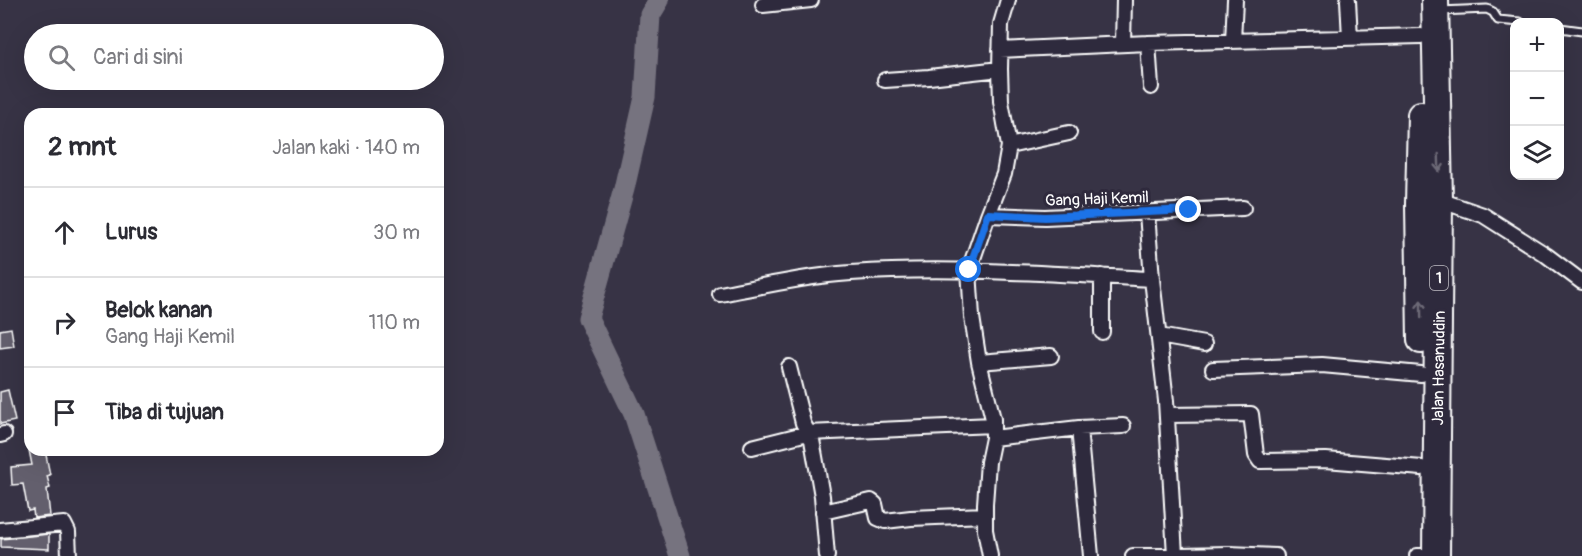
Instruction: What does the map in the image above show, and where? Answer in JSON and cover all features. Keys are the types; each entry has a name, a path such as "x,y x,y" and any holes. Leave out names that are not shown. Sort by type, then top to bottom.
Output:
{"highway":[{"name":"Jalan Hasanuddin","path":"1419,556 1422,468 1419,204 1421,36 1430,4"},
{"name":"Jalan Hasanuddin","path":"1430,4 1439,200 1436,556"}],"street":[{"path":"763,5 811,0"},
{"path":"1123,44 1124,0"},
{"path":"1233,41 1235,0"},
{"path":"1348,0 1350,38"},
{"path":"990,556 985,515 988,462 993,431 972,317 969,270 988,214 1005,174 1009,146 1001,101 1000,24 1004,1"},
{"path":"1000,50 1148,43 1421,36"},
{"path":"1148,43 1151,87"},
{"path":"885,80 929,78 1000,69"},
{"path":"1009,146 1069,132"},
{"path":"1439,200 1483,215 1546,255 1582,282"},
{"name":"Gang Haji Kemil","path":"988,214 1045,217 1243,208"},
{"path":"1147,213 1167,415 1175,555"},
{"path":"720,294 849,273 969,270 1152,279"},
{"path":"1102,276 1102,332"},
{"path":"1159,336 1204,344"},
{"path":"979,362 1051,356"},
{"path":"1213,369 1322,365 1421,374"},
{"path":"789,367 803,423 812,440 827,556"},
{"path":"1167,415 1251,414 1256,455 1260,461 1326,460 1422,468"},
{"path":"752,447 808,433 993,431 1123,426"},
{"path":"1079,428 1091,556"},
{"path":"823,512 871,501 875,504 878,518 885,522 911,518 985,515"},
{"path":"0,530 64,524 68,532 69,556"},
{"path":"1133,556 1275,556"}],"lane":[{"path":"1430,4 1487,9 1493,12 1498,20 1510,21"},
{"path":"1564,29 1582,31"}],"building":[{"path":"11,328 14,346 0,348 0,330"},
{"path":"8,390 15,421 0,424 0,392"},
{"path":"30,456 46,456 50,475 47,476 50,488 47,489 50,516 34,518 33,510 28,511 23,484 12,485 11,467 32,465"},
{"path":"49,534 49,549 1,547 1,539"}],"waterway":[{"path":"659,0 650,15 645,97 624,189 588,318 634,414 680,556"}],"route":[{"path":"969,270 988,214 1045,217 1189,210"}]}
